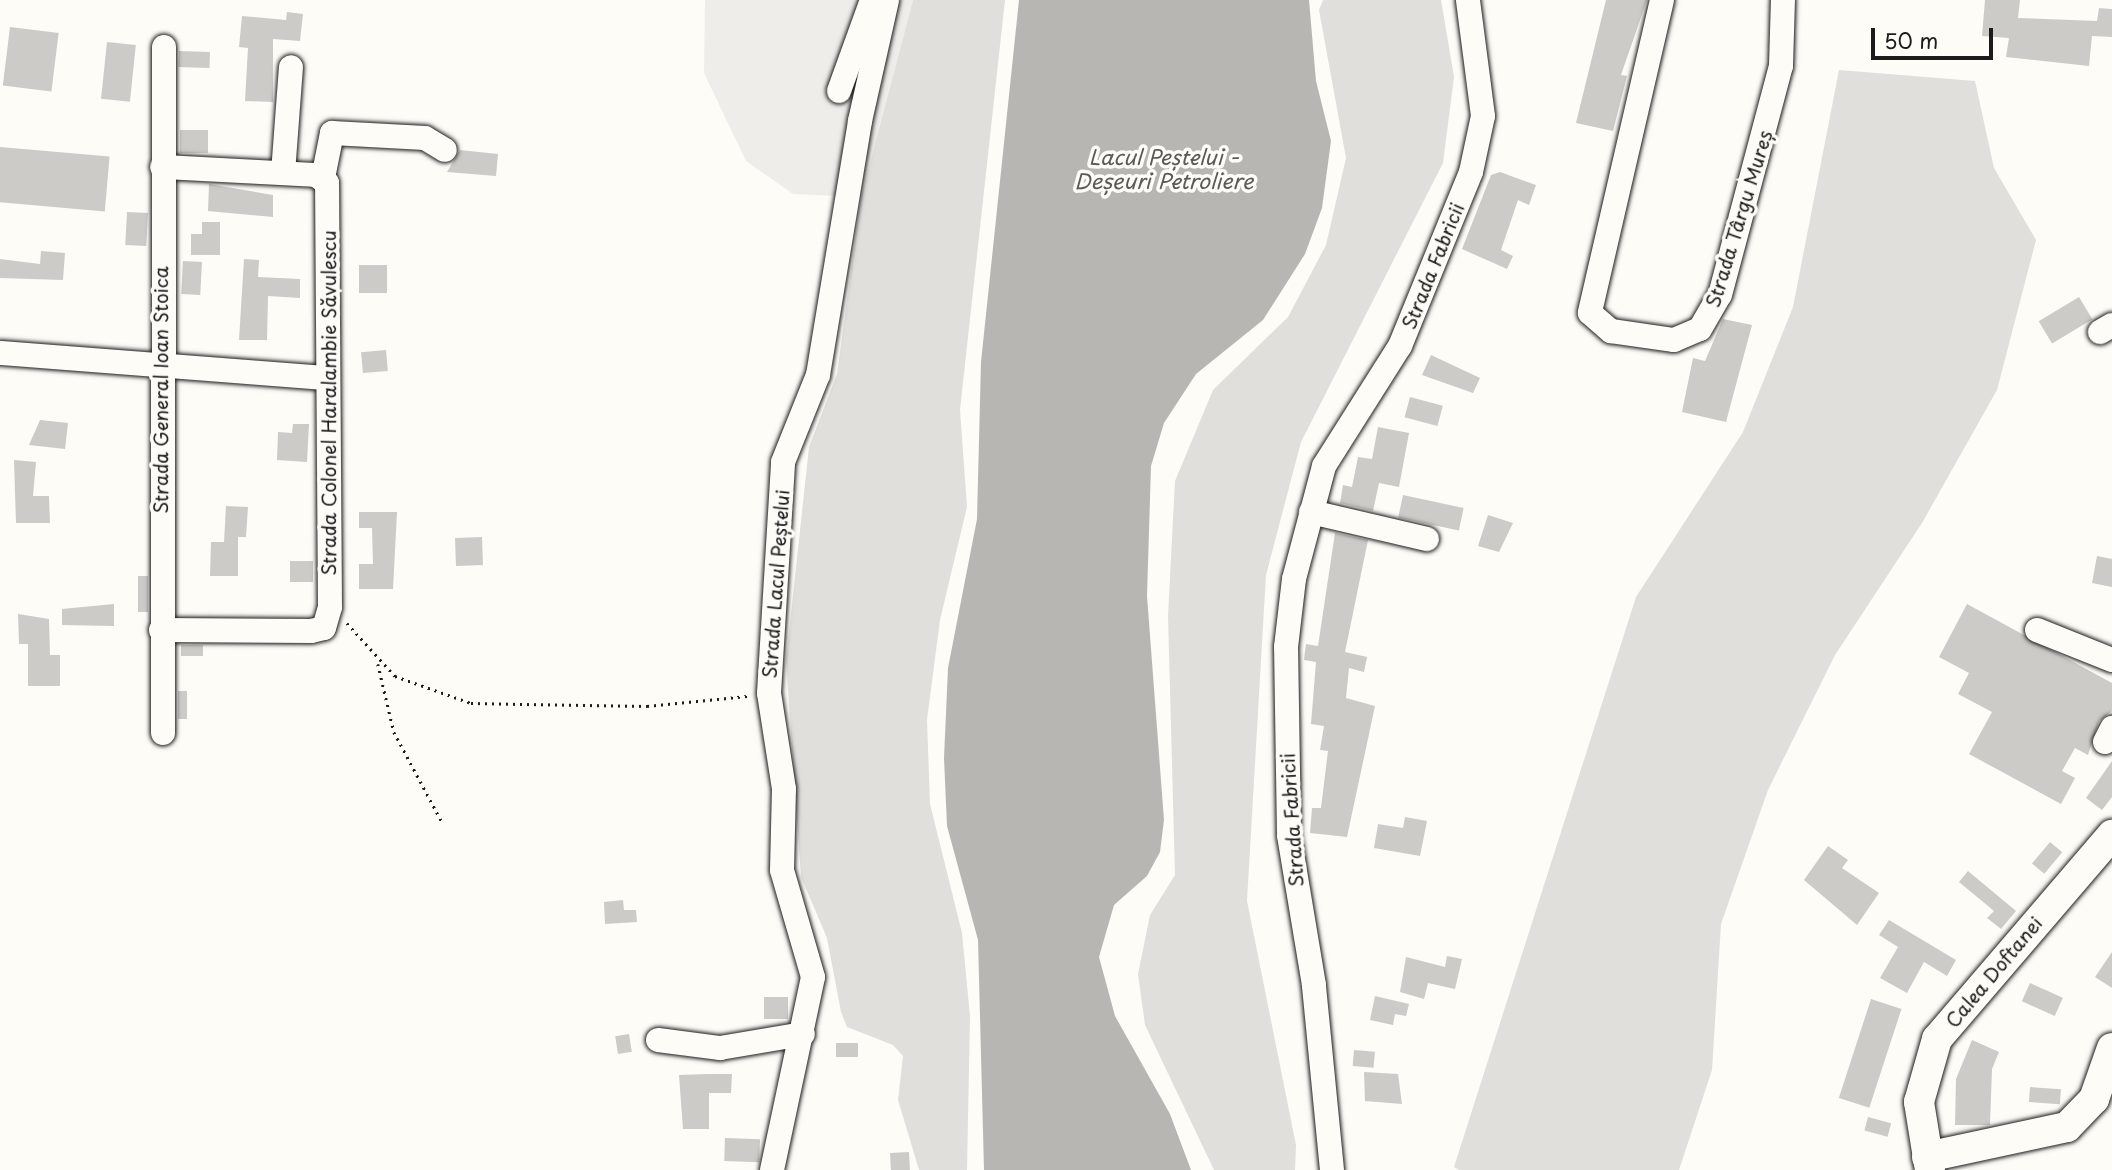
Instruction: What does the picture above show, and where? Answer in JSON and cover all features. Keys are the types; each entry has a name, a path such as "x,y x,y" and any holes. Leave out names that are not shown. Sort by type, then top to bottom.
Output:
{"main road":[{"name":"Calea Doftanei","path":"1929,1163 1921,1085 1937,1040 2112,835"},
{"path":"1929,1163 2067,1127 2094,1099 2112,1048"}],"street":[{"path":"839,90 872,0"},
{"name":"Strada Lacul Peștelui","path":"772,1170 803,1034 811,953 782,870 784,789 769,693 783,462 818,374 887,0"},
{"name":"Strada Fabricii","path":"1332,1170 1314,985 1289,835 1286,647 1294,579 1311,512 1332,450 1400,346 1471,172 1483,116 1468,0"},
{"name":"Strada Târgu Mureș","path":"1662,0 1590,313 1611,331 1674,340 1700,329 1720,295 1781,66 1783,0"},
{"name":"Strada General Ioan Stoica","path":"163,733 160,365 164,47"},
{"path":"284,173 291,68"},
{"path":"162,167 284,173 323,178 332,133 425,138 445,150"},
{"name":"Strada Colonel Haralambie Săvulescu","path":"323,178 329,191 326,379 330,607"},
{"path":"0,353 326,379"},
{"path":"1311,512 1427,540"},
{"path":"161,630 311,631 324,628 330,607"},
{"path":"2037,630 2112,660"},
{"path":"658,1040 720,1048 803,1034"}],"path":[{"path":"330,607 378,664 435,692 490,704 647,706 769,693"},
{"path":"378,664 394,732 442,822"}],"shaded area":[{"path":"705,0 913,0 861,197 793,194 746,161 704,73"},
{"path":"913,0 1005,0 960,410 967,507 940,620 927,720 930,804 962,933 970,1016 967,1170 919,1170 898,1100 903,1056 893,1045 847,1027 841,1012 827,938 801,877 786,660 809,447 837,374 861,197"},
{"path":"1323,0 1441,0 1454,77 1443,163 1301,442 1266,575 1247,901 1296,1145 1295,1170 1214,1170 1145,1025 1138,974 1150,915 1175,875 1168,616 1175,481 1213,390 1288,317 1326,245 1346,158 1319,10"},
{"path":"1839,70 1975,81 1994,168 2036,240 1997,390 1922,523 1835,655 1768,790 1721,924 1712,1070 1679,1170 1459,1170 1454,1167 1636,597 1743,432 1793,307"}],"water":[{"name":"Lacul Peștelui - Deșeuri Petroliere","path":"1019,0 1309,0 1316,81 1331,141 1322,208 1305,254 1263,320 1196,374 1164,423 1151,466 1147,596 1164,820 1160,852 1147,876 1114,905 1099,957 1115,1016 1170,1114 1191,1170 984,1170 978,940 947,826 944,758 948,668 977,519 981,362"}],"building":[{"path":"1606,0 1647,0 1621,75 1627,76 1613,131 1576,123"},
{"path":"1985,0 2020,0 2018,18 2097,21 2099,8 2112,9 2112,37 2092,36 2089,66 2006,57 2009,38 1982,36"},
{"path":"287,12 303,14 300,41 273,39 273,102 245,101 248,48 239,47 242,16 286,20"},
{"path":"10,27 59,33 51,92 3,86"},
{"path":"107,42 136,45 130,102 101,99"},
{"path":"179,51 210,52 209,68 178,67"},
{"path":"180,130 208,130 208,153 180,153"},
{"path":"0,147 110,157 105,211 0,202"},
{"path":"460,150 498,154 496,176 447,172"},
{"path":"1500,172 1536,185 1529,205 1518,200 1501,250 1513,256 1507,269 1462,249 1491,175"},
{"path":"209,184 273,195 273,217 208,211"},
{"path":"127,212 148,213 146,246 125,245"},
{"path":"202,222 220,222 220,255 191,255 191,234 202,234"},
{"path":"41,251 65,253 63,280 0,278 0,259 40,264"},
{"path":"244,259 259,260 258,277 300,279 300,298 268,296 267,340 239,340"},
{"path":"183,261 202,262 200,295 181,294"},
{"path":"359,265 387,265 387,293 359,293"},
{"path":"2079,297 2092,319 2052,343 2039,321"},
{"path":"1723,319 1752,325 1726,422 1682,412 1693,358 1705,361"},
{"path":"386,350 388,371 363,373 361,352"},
{"path":"1431,355 1480,378 1473,393 1422,375"},
{"path":"1410,397 1443,406 1437,426 1405,417"},
{"path":"40,420 68,423 65,449 29,445"},
{"path":"293,424 309,424 307,462 277,460 278,432 292,433"},
{"path":"1378,427 1409,433 1399,487 1379,483 1373,511 1340,503 1343,485 1352,487 1358,457 1372,459"},
{"path":"14,460 36,462 33,496 49,496 50,523 16,523"},
{"path":"1403,495 1464,508 1459,530 1398,517"},
{"path":"226,506 248,507 246,537 238,537 238,576 210,576 211,542 224,542"},
{"path":"359,512 397,512 393,589 359,589 359,564 373,564 372,528 359,528"},
{"path":"1488,515 1513,523 1499,552 1478,546"},
{"path":"1335,533 1368,540 1345,652 1367,657 1364,672 1349,668 1346,698 1375,706 1347,837 1310,833 1312,808 1321,808 1328,751 1320,750 1324,726 1311,724 1316,662 1304,660 1306,644 1318,646"},
{"path":"482,537 483,565 456,566 455,538"},
{"path":"2097,556 2112,559 2112,587 2092,583"},
{"path":"290,561 313,561 313,582 290,582"},
{"path":"138,576 148,576 148,612 138,612"},
{"path":"114,604 114,626 62,625 62,609"},
{"path":"1967,604 2112,683 2112,711 2099,721 2088,755 2075,748 2062,771 2075,778 2061,804 1969,754 1992,712 1958,694 1969,673 1939,657"},
{"path":"18,614 49,619 50,655 60,655 60,686 28,686 28,644 19,644"},
{"path":"181,645 203,645 203,656 181,656"},
{"path":"178,691 187,691 187,719 178,719"},
{"path":"2112,761 2112,797 2102,810 2086,798"},
{"path":"1405,817 1427,821 1420,856 1374,848 1378,824 1403,828"},
{"path":"2050,842 2062,852 2044,874 2032,863"},
{"path":"1828,846 1848,860 1842,868 1879,893 1857,925 1804,880"},
{"path":"1968,871 2016,911 2001,929 1987,918 1994,911 1959,882"},
{"path":"623,900 624,910 636,910 637,922 605,924 604,902"},
{"path":"1889,920 1956,960 1947,976 1924,962 1907,993 1880,978 1898,947 1879,935"},
{"path":"2112,952 2112,988 2095,977"},
{"path":"1447,956 1462,959 1455,989 1428,983 1424,999 1400,992 1406,957 1445,967"},
{"path":"2030,983 2063,998 2055,1016 2022,1001"},
{"path":"1375,996 1409,1004 1406,1016 1395,1014 1393,1025 1370,1020"},
{"path":"764,997 788,997 788,1019 764,1019"},
{"path":"1871,999 1901,1009 1869,1108 1839,1098"},
{"path":"629,1034 632,1052 618,1054 615,1036"},
{"path":"1972,1040 1999,1052 1992,1069 1990,1125 1955,1125 1956,1079"},
{"path":"836,1043 858,1043 858,1057 836,1057"},
{"path":"1354,1050 1375,1052 1374,1068 1353,1066"},
{"path":"1364,1072 1398,1074 1402,1104 1365,1101"},
{"path":"732,1074 731,1093 709,1093 709,1129 683,1129 679,1075"},
{"path":"2030,1087 2061,1089 2060,1104 2029,1102"},
{"path":"1868,1117 1891,1123 1888,1137 1864,1131"},
{"path":"725,1138 760,1139 759,1162 724,1161"},
{"path":"909,1152 910,1170 891,1170 890,1153"}]}
